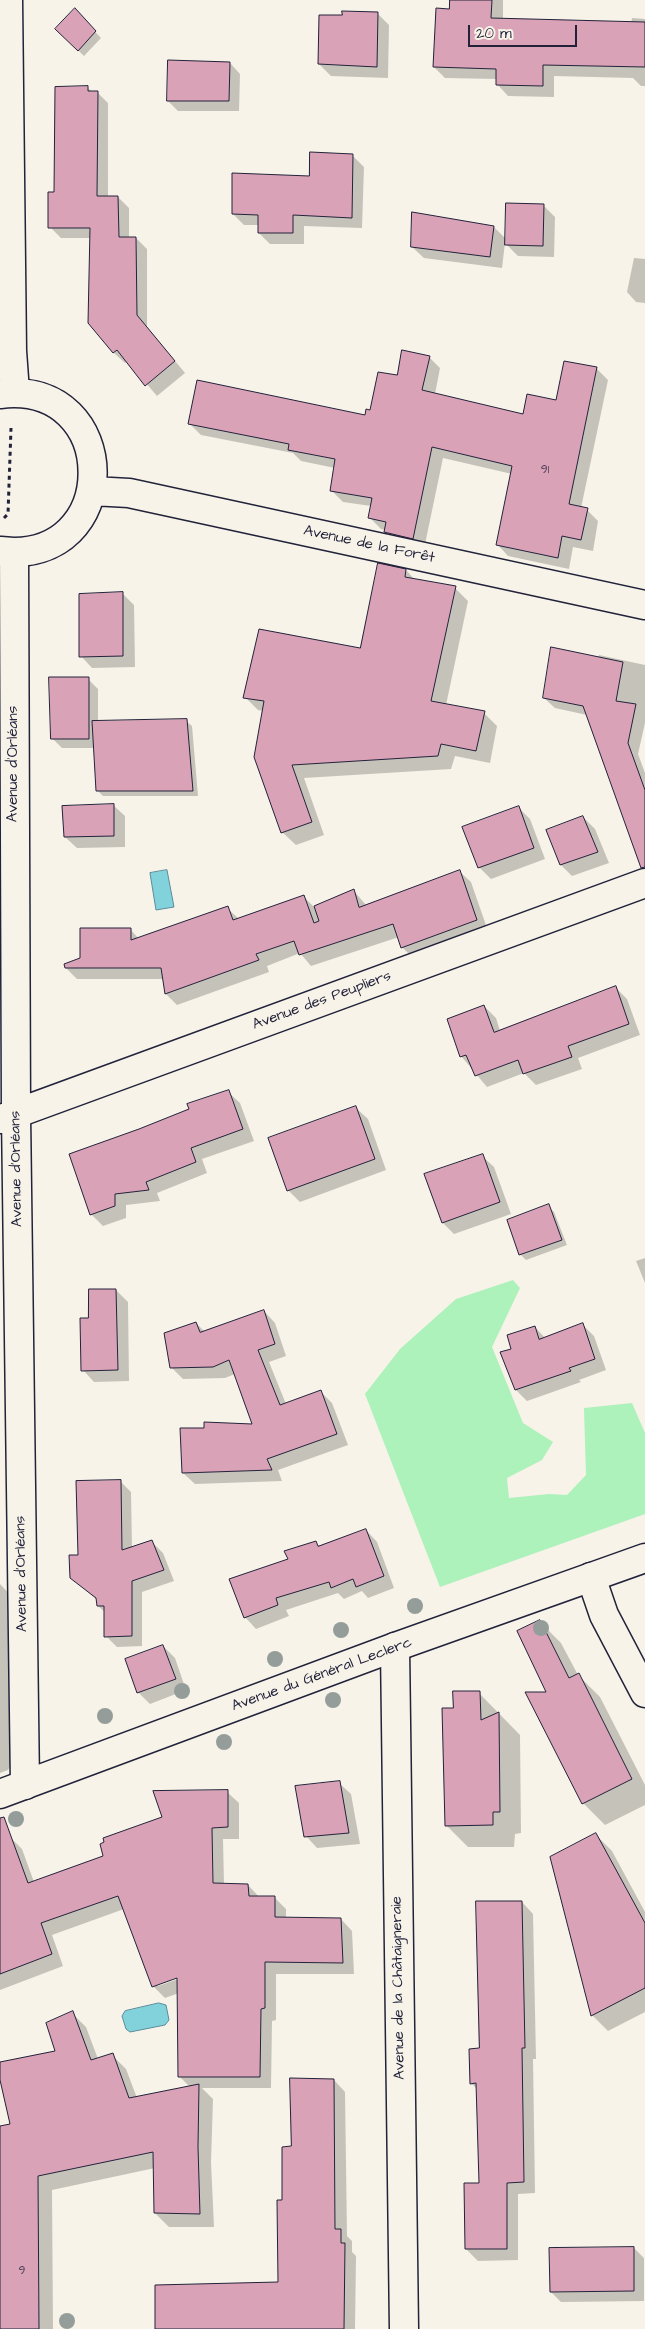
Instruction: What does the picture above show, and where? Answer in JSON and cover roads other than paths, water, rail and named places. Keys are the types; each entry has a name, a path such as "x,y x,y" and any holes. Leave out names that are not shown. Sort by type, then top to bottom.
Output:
{"street":[{"path":"7,552 40,548 64,535 82,516 92,491 94,467 89,444 77,423 60,407 38,396 8,393 12,351 8,0"},
{"name":"Avenue de la Forêt","path":"92,491 139,496 645,605"},
{"name":"Avenue d'Orléans","path":"7,552 8,1117 25,1784"},
{"name":"Avenue des Peupliers","path":"8,1117 645,883"},
{"name":"Avenue du Général Leclerc","path":"0,1794 395,1647 645,1558"},
{"path":"591,1577 604,1616 645,1693"},
{"name":"Avenue de la Châtaigneraie","path":"395,1647 404,2329"}],"water":[{"path":"167,870 174,907 156,910 150,873"},
{"path":"159,2003 166,2005 169,2020 165,2025 130,2032 126,2029 122,2016 125,2011"}]}
